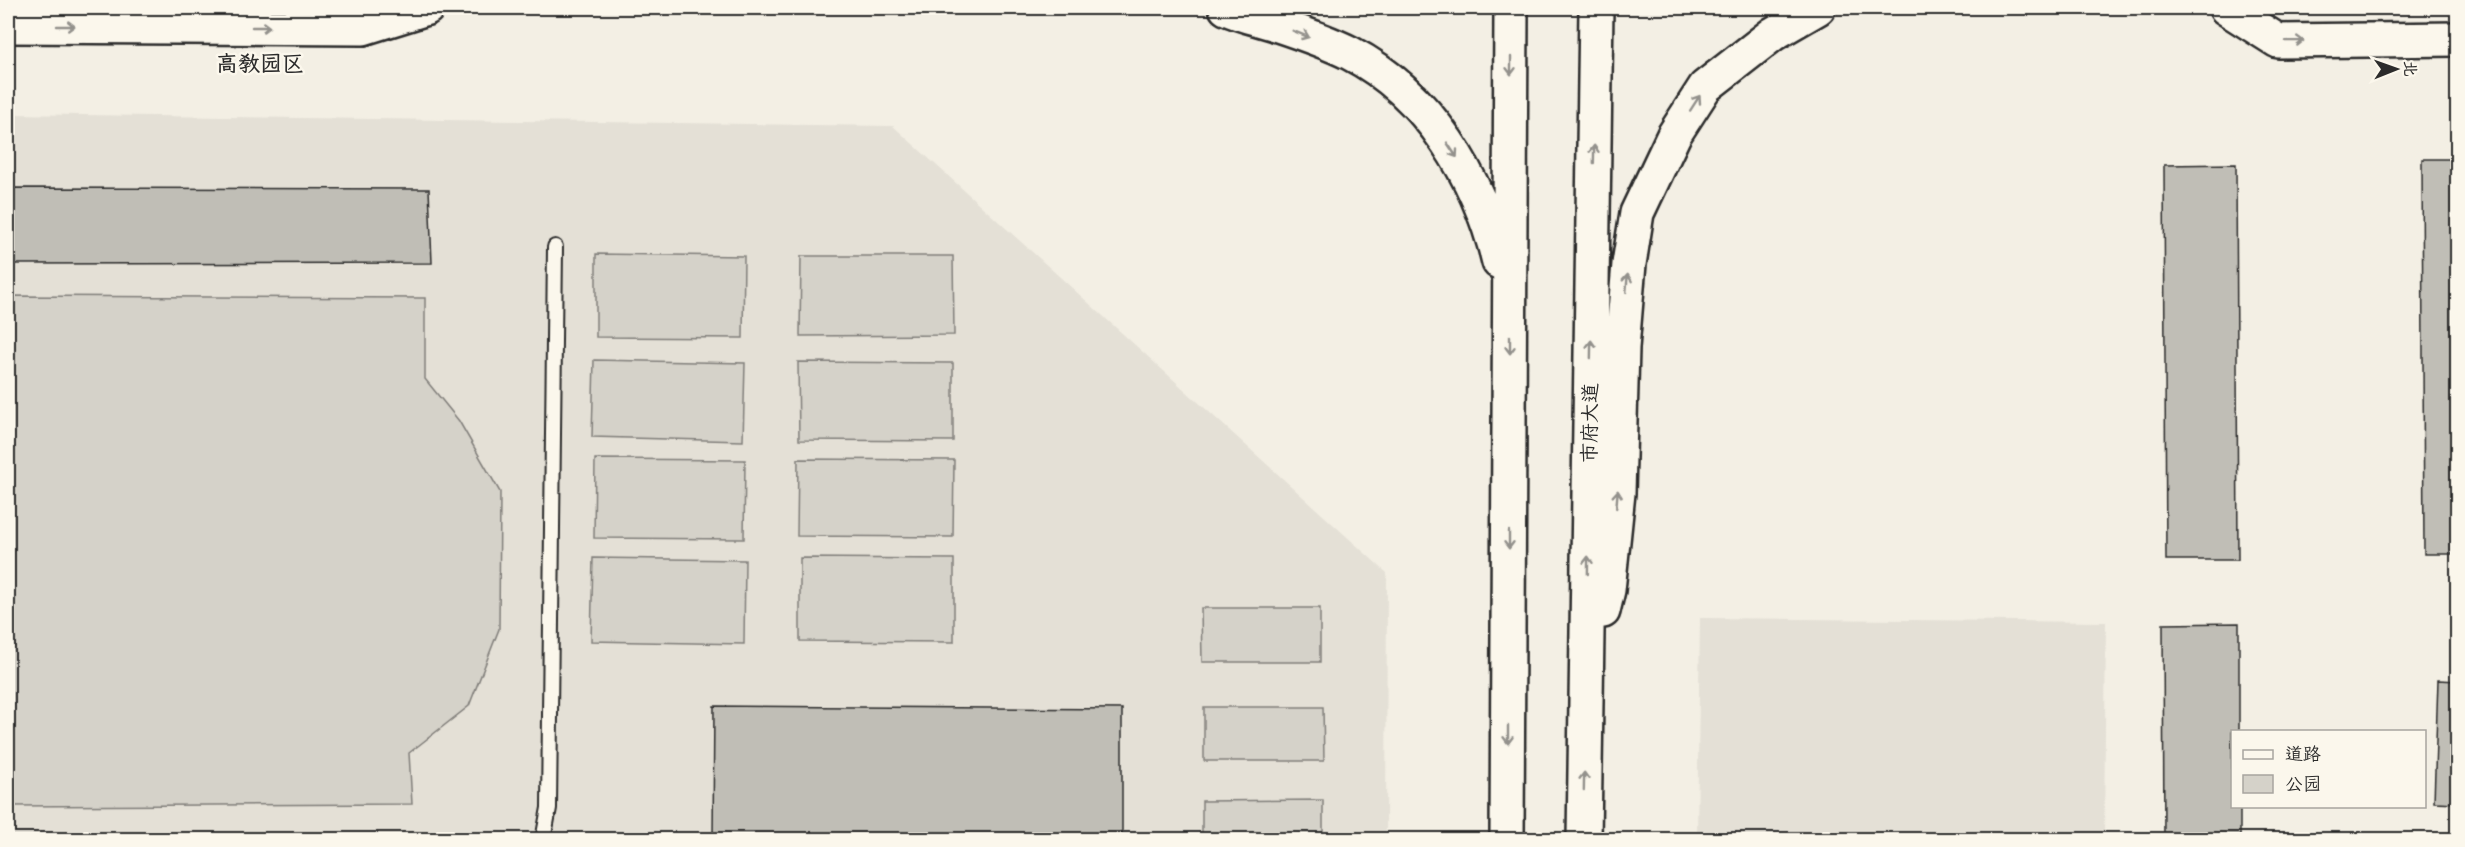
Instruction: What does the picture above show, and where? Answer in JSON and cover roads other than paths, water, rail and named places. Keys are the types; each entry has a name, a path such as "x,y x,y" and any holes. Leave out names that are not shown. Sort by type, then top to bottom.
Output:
{"main road":[{"path":"8,26 363,28 427,8"},
{"path":"1226,8 1349,52 1384,73 1426,114 1465,170 1487,218 1510,311"},
{"path":"1507,840 1511,8"},
{"name":"市府大道","path":"1584,840 1596,8"},
{"path":"1586,680 1608,590 1618,493 1623,336 1629,264 1637,213 1674,135 1705,87 1773,34 1818,8"},
{"path":"2226,8 2278,41 2457,39"}],"lane":[{"path":"543,840 549,808 555,247"}],"district":[{"name":"高教园区","path":"260,63"}]}
